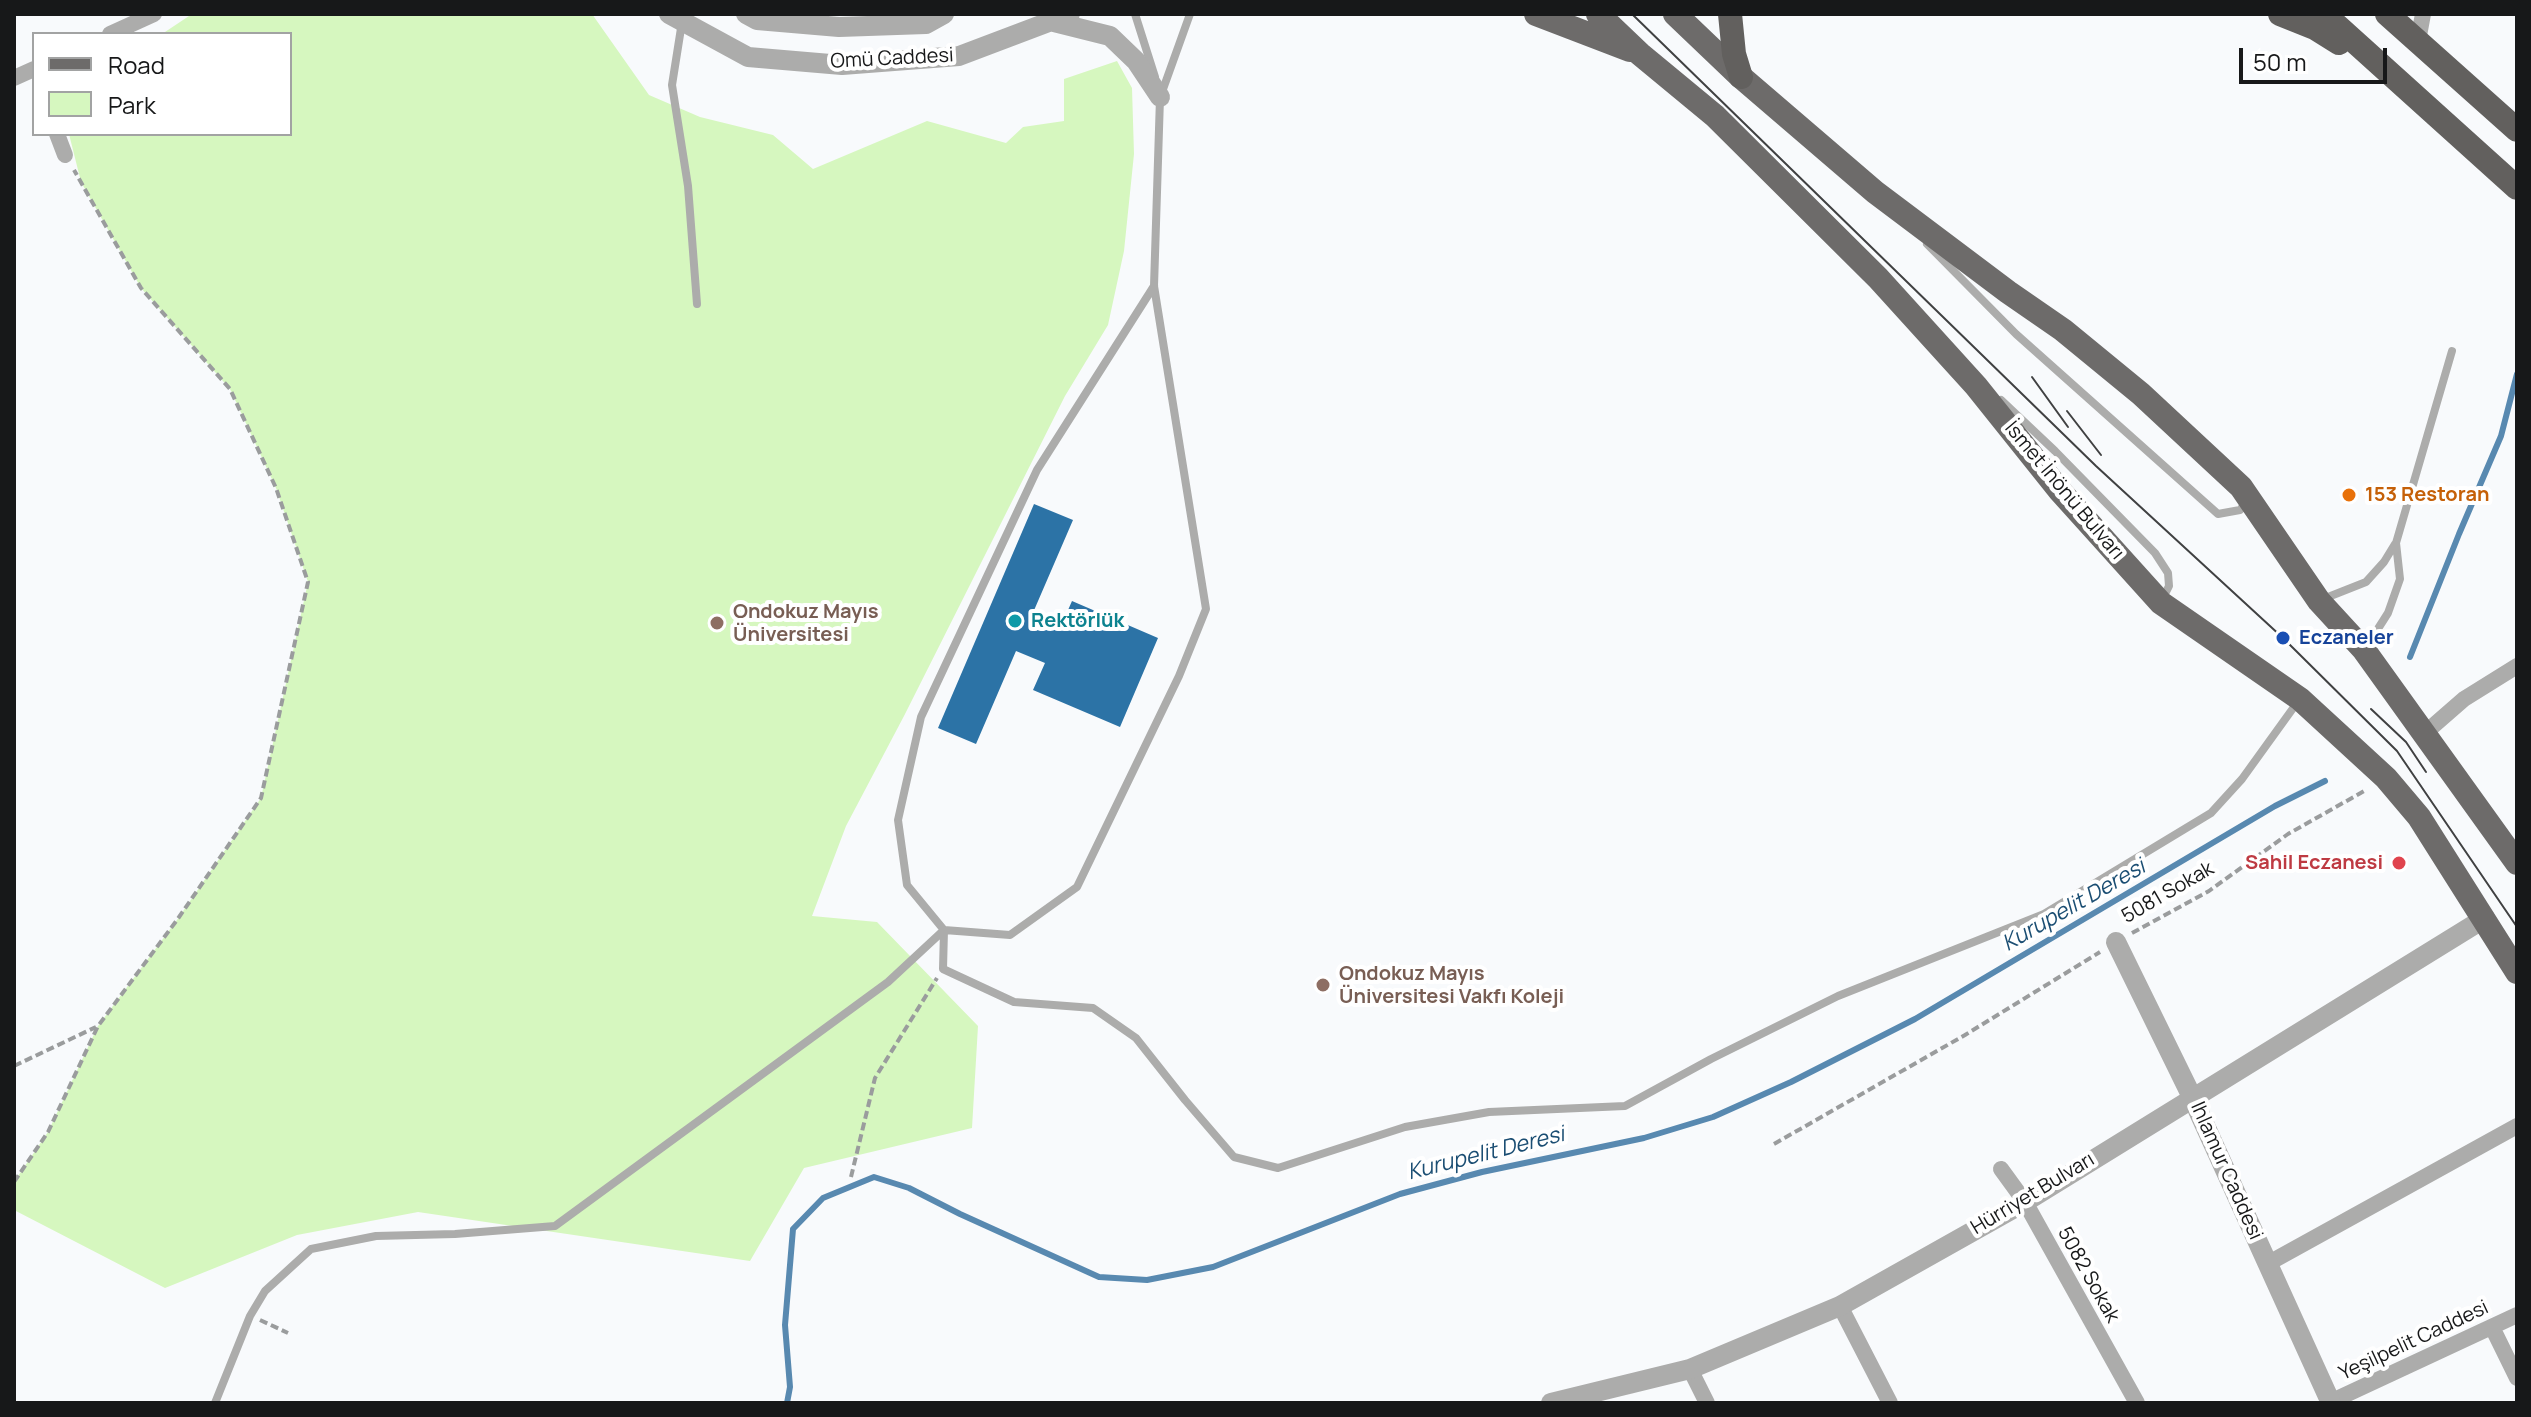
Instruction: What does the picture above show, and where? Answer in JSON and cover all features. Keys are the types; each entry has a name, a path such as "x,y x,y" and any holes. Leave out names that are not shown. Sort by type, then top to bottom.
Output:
{"highway":[{"path":"1730,14 1734,54 1741,77"},
{"path":"2280,14 2315,28 2413,93"},
{"path":"2324,14 2517,188"},
{"path":"2406,23 2517,130"}],"main road":[{"path":"1536,14 1640,54"},
{"name":"İsmet İnönü Bulvarı","path":"1598,14 1640,54 1715,116 1878,278 1976,386 2060,491 2161,603 2300,699 2386,778 2419,817 2517,972"},
{"path":"1675,14 1741,77 1875,192 2063,330 2141,394 2241,487 2319,601 2364,650 2517,863"}],"street":[{"name":"Omü Caddesi","path":"746,14 757,20 839,27 926,24 944,14"},
{"name":"Omü Caddesi","path":"675,18 748,57 842,65 959,56 1070,14"},
{"path":"113,32 140,16"},
{"path":"1050,21 1110,36 1136,61 1160,97"},
{"path":"58,136 65,155"},
{"path":"2425,733 2464,699 2517,666"},
{"name":"Hürriyet Bulvarı","path":"1551,1403 1690,1369 1840,1306 2025,1202 2485,918"},
{"name":"Ihlamur Caddesi","path":"2116,942 2192,1097 2330,1403"},
{"path":"2267,1264 2517,1126"},
{"name":"5082 Sokak","path":"2001,1169 2025,1202 2137,1403"},
{"path":"1840,1306 1890,1403"},
{"name":"Yeşilpelit Caddesi","path":"2330,1403 2517,1315"},
{"path":"2492,1327 2517,1378"},
{"path":"1690,1369 1707,1403"}],"lane":[{"path":"1135,14 1160,97"},
{"path":"215,1403 250,1316 265,1291 311,1249 376,1236 455,1234 555,1226 888,982 944,930 1010,935 1077,887 1179,676 1206,609 1154,286 1160,97 1190,14"},
{"path":"675,18 672,85 688,186 697,304"},
{"path":"1875,192 2016,334 2218,514 2240,510 2249,499"},
{"path":"1154,286 1037,470 921,717 898,820 907,885 944,930 943,969 1014,1002 1093,1008 1136,1038 1234,1157 1278,1168 1405,1127 1475,1115 1625,1106 1838,996 2044,914 2211,813 2242,779 2300,699"},
{"path":"2319,601 2366,582 2396,543 2452,351"},
{"path":"2364,650 2388,613 2400,579 2396,543"}],"path":[{"path":"14,1182 48,1132 98,1026 177,920 261,798 308,582 276,488 230,389 141,288 65,155"},
{"name":"5081 Sokak","path":"1774,1144 1965,1035 2116,942 2209,891 2288,834 2386,778"},
{"path":"851,1177 875,1078 943,969"},
{"path":"14,1066 98,1026"},
{"path":"250,1316 288,1333"}],"green space":[{"path":"192,14 592,14 649,95 700,117 773,135 813,169 927,121 1006,143 1023,127 1064,121 1064,79 1117,61 1132,88 1134,154 1124,251 1108,325 1065,396 846,826 812,916 877,922 978,1026 972,1128 804,1168 750,1261 418,1212 297,1235 165,1288 14,1210 14,1182 48,1132 98,1026 177,920 261,798 308,582 276,488 230,389 141,288 81,182 70,136 292,136 292,32 165,32"}],"building":[{"name":"Rektörlük","path":"1034,504 1073,520 1032,615 1061,626 1072,601 1158,638 1120,727 1033,690 1045,663 1016,651 976,744 938,728"}],"waterway":[{"name":"Kurupelit Deresi","path":"2410,657 2501,436 2517,374"},
{"name":"Kurupelit Deresi","path":"787,1403 790,1387 785,1325 793,1229 823,1198 874,1177 909,1188 1099,1277 1147,1280 1213,1267 1400,1194 1482,1172 1644,1138 1713,1117 1791,1082 1915,1019 2275,806 2325,781"}],"tram line":[{"path":"1632,14 2096,466 2283,638 2397,751 2517,927"},
{"path":"2032,377 2068,427"},
{"path":"2067,411 2101,455"},
{"path":"2371,709 2406,742 2426,772"}],"place":[{"name":"153 Restoran","path":"2349,495"},
{"name":"Rektörlük","path":"1015,621"},
{"name":"Ondokuz Mayıs Üniversitesi","path":"717,623"},
{"name":"Eczaneler","path":"2283,638"},
{"name":"Sahil Eczanesi","path":"2399,863"},
{"name":"Ondokuz Mayıs Üniversitesi Vakfı Koleji","path":"1323,985"}]}
